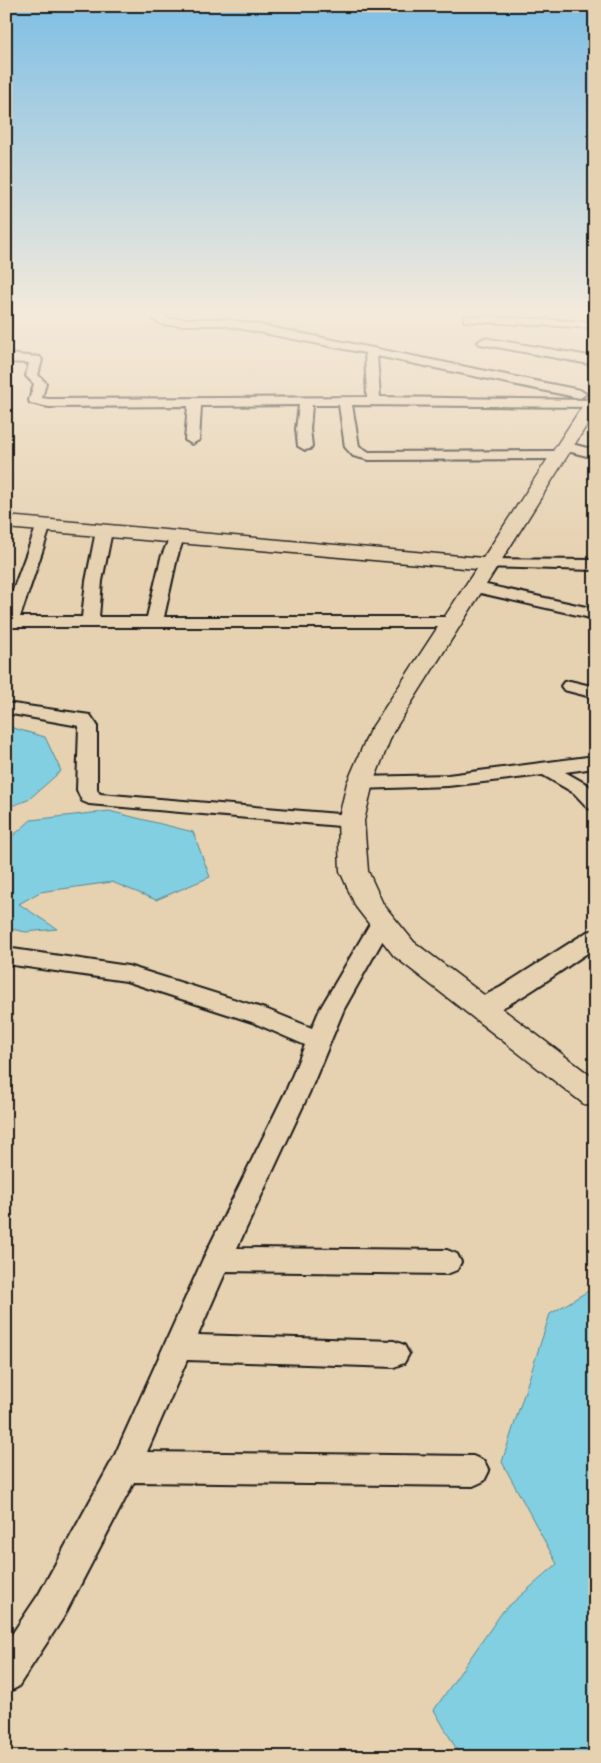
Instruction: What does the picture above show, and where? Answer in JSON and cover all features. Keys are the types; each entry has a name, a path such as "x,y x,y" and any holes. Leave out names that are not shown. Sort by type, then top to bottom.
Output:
{"main road":[{"path":"594,400 487,564 382,732 360,783 351,821 354,871 370,907 404,949 595,1096"},
{"path":"6,522 487,564"}],"street":[{"path":"36,394 35,398 38,402 195,403 594,400"},
{"path":"373,394 374,401"},
{"path":"568,394 594,400"},
{"path":"345,401 352,447 358,453 369,456 561,451 595,454"},
{"path":"305,446 301,432 306,415 306,402"},
{"path":"192,440 195,403"},
{"path":"44,525 8,622 451,622"},
{"path":"90,622 95,574 104,531"},
{"path":"154,622 160,603 168,554 176,537"},
{"path":"487,564 595,565"},
{"path":"473,587 595,614"},
{"path":"570,686 595,693"},
{"path":"6,708 83,719 88,725 87,790 89,797 96,800 351,821"},
{"path":"360,783 401,784 449,781 595,762"},
{"path":"546,769 581,789 595,804"},
{"path":"6,1676 51,1606 125,1467 176,1347 298,1091 332,1009 382,922"},
{"path":"480,1008 516,989 595,937"},
{"path":"6,956 128,974 260,1016 319,1041"},
{"path":"217,1259 447,1262"},
{"path":"176,1347 394,1354"},
{"path":"125,1467 473,1472"}],"water":[{"path":"6,726 45,737 61,771 28,800 6,808"},
{"path":"109,811 193,832 210,877 156,900 112,882 40,892 19,904 57,929 26,932 6,928 6,842 31,820"},
{"path":"595,1287 595,1757 461,1757 434,1710 503,1611 557,1564 502,1462 550,1314"}]}
